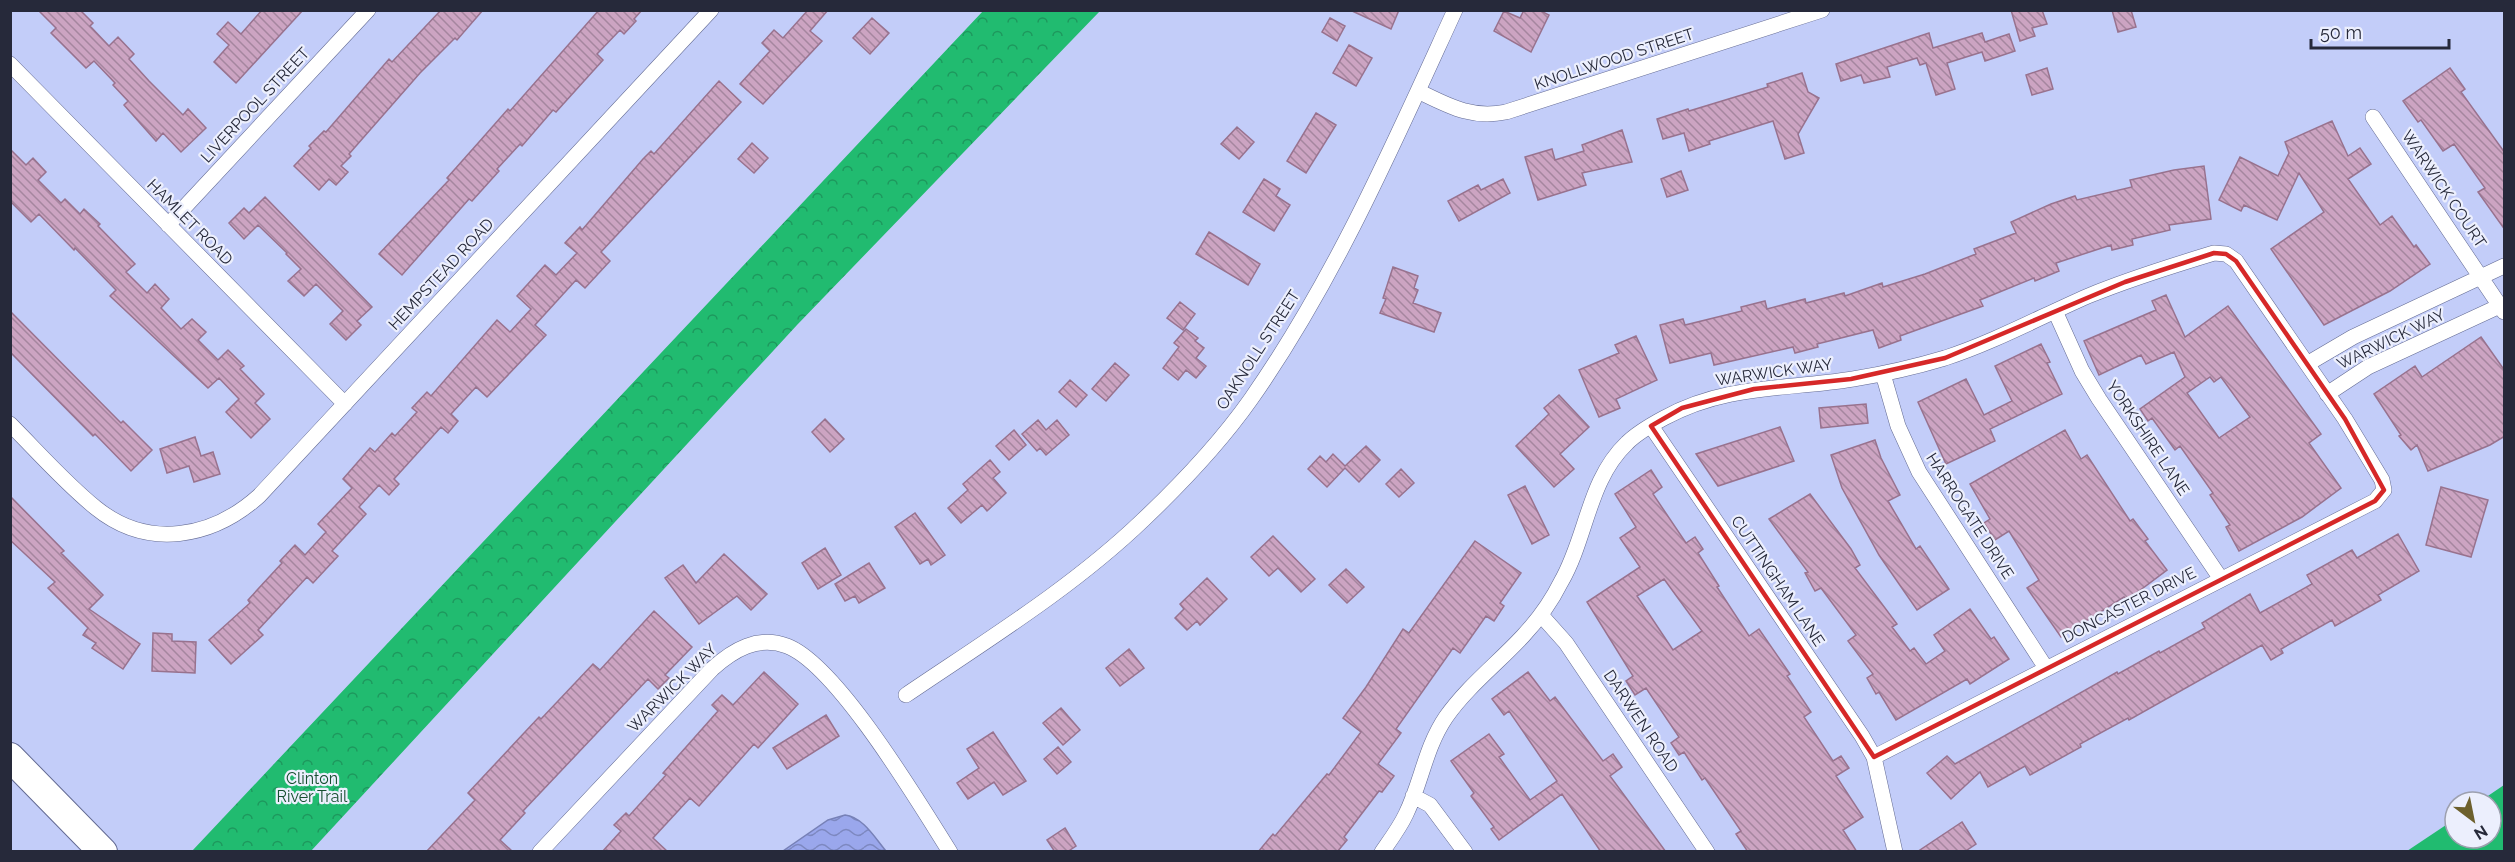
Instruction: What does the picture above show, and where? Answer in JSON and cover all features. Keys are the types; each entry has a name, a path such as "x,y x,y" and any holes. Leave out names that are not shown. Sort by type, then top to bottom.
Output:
{"highway":[{"path":"10,757 103,852"}],"street":[{"name":"LIVERPOOL STREET","path":"168,225 368,10"},
{"name":"HEMPSTEAD ROAD","path":"10,424 97,509 121,524 147,531 178,535 218,524 245,508 345,404 711,10"},
{"name":"OAKNOLL STREET","path":"906,694 1034,609 1087,569 1144,520 1207,454 1250,400 1321,286 1367,198 1455,10"},
{"name":"KNOLLWOOD STREET","path":"1418,91 1474,114 1487,116 1506,112 1822,10"},
{"name":"HAMLET ROAD","path":"10,64 345,404"},
{"name":"WARWICK COURT","path":"2373,117 2503,308"},
{"name":"WARWICK WAY","path":"1382,852 1407,813 1426,753 1456,704 1524,635 1554,596 1575,556 1596,489 1604,472 1628,441 1682,408 1730,393 1819,384 1882,374 1945,358 2151,272 2214,253 2226,254 2236,261 2327,394 2368,367 2503,308"},
{"name":"WARWICK WAY","path":"2307,364 2354,337 2505,266"},
{"name":"YORKSHIRE LANE","path":"2055,311 2082,372 2221,579"},
{"name":"HARROGATE DRIVE","path":"1882,374 1898,426 1919,472 2046,668"},
{"name":"DONCASTER DRIVE","path":"1874,757 2375,501 2384,490 2382,480 2327,394"},
{"name":"CUTTINGHAM LANE","path":"1651,426 1858,729 1874,757"},
{"name":"DARWEN ROAD","path":"1541,615 1566,643 1707,852"},
{"name":"WARWICK WAY","path":"540,852 718,664 737,649 755,643 785,645 800,652 812,662 867,725 950,852"},
{"path":"1874,757 1895,852"},
{"path":"1413,796 1430,805 1465,852"}],"highlighted area":[{"path":"2214,253 2226,254 2236,261 2345,419 2384,490 2375,501 1874,757 1651,426 1682,408 1754,389 1851,379 1945,358 2125,282"}],"green space":[{"name":"Clinton River Trail","path":"983,11 1100,11 797,325 311,851 192,851"},
{"path":"2504,785 2504,851 2407,851 2443,827 2443,850 2503,850 2503,790 2497,790"}],"water":[{"path":"845,815 863,824 886,851 783,851 828,820"}],"building":[{"path":"38,10 80,10 93,23 90,26 109,46 118,37 134,54 129,59 149,81 183,115 188,109 206,128 181,152 163,133 156,141 124,105 128,101 113,85 115,83 94,61 86,68 51,33 56,28"},
{"path":"262,10 303,10 236,83 214,62 229,45 217,34 228,22 241,34"},
{"path":"441,10 483,10 457,40 455,38 420,73 349,154 351,156 341,166 348,172 336,185 329,179 319,190 294,166 311,148 309,146 324,131 326,132 389,59 392,62"},
{"path":"599,10 642,10 624,34 620,30 597,54 603,60 556,112 553,110 522,146 520,144 472,201 469,199 402,275 379,254 449,180 447,178"},
{"path":"808,10 828,10 810,31 822,41 763,104 740,84 770,51 762,43 774,30 783,38"},
{"path":"1350,10 1399,10 1391,29"},
{"path":"1524,10 1539,10 1549,15 1531,52 1494,31 1504,11 1520,18"},
{"path":"2011,10 2042,10 2047,24 2032,28 2035,36 2020,41"},
{"path":"2112,10 2131,10 2136,27 2118,32"},
{"path":"872,18 889,33 870,54 853,38"},
{"path":"1330,18 1345,26 1337,41 1322,32"},
{"path":"1929,33 1933,48 1982,33 1985,42 2009,34 2015,51 1985,61 1982,52 1947,63 1955,89 1936,95 1926,63 1920,65 1917,58 1887,67 1890,77 1864,83 1861,75 1841,81 1836,64"},
{"path":"1349,45 1372,58 1356,86 1333,73"},
{"path":"2047,68 2053,89 2032,95 2026,75"},
{"path":"2450,68 2465,89 2461,92 2505,153 2505,230 2478,192 2485,188 2454,144 2443,151 2421,120 2418,122 2403,101"},
{"path":"1802,73 1808,92 1819,98 1798,134 1804,153 1785,159 1773,121 1709,141 1710,144 1689,151 1684,133 1663,139 1657,119 1768,87 1767,84"},
{"path":"719,81 741,102 601,252 610,261 585,288 576,280 535,325 546,335 487,397 476,387 451,414 458,421 448,433 441,427 394,479 399,484 389,495 379,485 359,507 366,514 332,551 338,556 313,583 307,577 258,630 263,635 231,664 209,640 250,603 248,600 282,563 280,561 295,545 305,555 326,532 318,524 352,488 343,479 370,448 375,452 392,433 395,436 417,412 412,408 427,392 431,396 497,320 510,332 531,309 517,296 545,265 556,275 577,253 565,243 580,227 582,230 643,159 651,151 654,154"},
{"path":"1316,113 1336,125 1306,173 1287,161"},
{"path":"2332,121 2348,156 2360,148 2371,164 2348,179 2380,225 2392,216 2414,247 2416,245 2430,264 2390,291 2324,325 2271,249 2324,212 2299,173 2277,220 2244,205 2241,211 2219,200 2240,157 2278,176 2289,153 2285,142"},
{"path":"1237,127 1254,142 1239,159 1221,144"},
{"path":"1622,130 1632,162 1582,173 1586,185 1538,200 1525,157 1552,149 1555,160 1584,151 1582,145"},
{"path":"752,143 768,158 754,173 738,159"},
{"path":"10,149 26,165 33,158 46,172 38,180 61,203 65,199 80,214 84,209 100,224 98,226 135,264 126,272 147,293 155,284 169,299 161,308 181,329 192,319 206,332 198,340 218,360 228,350 244,366 240,369 264,394 255,403 270,419 251,438 226,412 239,399 219,378 208,388 110,296 116,290 39,214 31,222 10,201"},
{"path":"2204,166 2211,219 2169,225 2170,230 2132,239 2133,245 2112,250 2111,245 2056,263 2059,271 2035,281 2034,278 1980,300 1983,306 1900,336 1901,340 1879,348 1873,330 1817,344 1818,347 1795,353 1793,347 1714,365 1711,353 1670,363 1660,325 1683,319 1685,325 1742,311 1741,307 1765,301 1767,309 1805,299 1806,303 1844,293 1845,296 1882,283 1883,287 1976,254 1974,249 2016,233 2011,222 2051,204 2075,196 2077,200 2132,187 2130,180"},
{"path":"1681,171 1688,190 1667,197 1661,179"},
{"path":"1264,179 1280,189 1276,196 1290,205 1274,231 1243,212"},
{"path":"1503,179 1510,193 1459,221 1448,201 1478,185 1481,190"},
{"path":"265,197 372,307 357,321 361,325 346,340 330,324 343,311 316,284 304,296 288,281 301,269 287,253 258,225 244,239 229,223 244,208 249,213"},
{"path":"1209,232 1260,264 1248,285 1196,254"},
{"path":"1393,267 1418,276 1414,288 1418,290 1413,303 1441,313 1434,332 1380,313 1386,299 1383,298"},
{"path":"2166,295 2185,337 2228,306 2321,434 2309,443 2341,488 2302,517 2239,551 2226,527 2230,525 2210,495 2213,493 2180,446 2175,450 2152,418 2148,421 2140,409 2185,377 2174,352 2146,364 2141,355 2099,375 2084,341 2156,310 2152,301","holes":["2210,377 2214,382 2221,377 2250,417 2219,438 2187,393"]},
{"path":"1180,302 1195,314 1183,330 1167,318"},
{"path":"10,311 121,423 123,421 152,450 131,471 10,352"},
{"path":"1186,329 1198,338 1195,341 1204,348 1196,358 1206,366 1196,378 1186,370 1178,380 1163,368 1179,347 1174,343"},
{"path":"1636,336 1657,380 1616,399 1620,408 1599,417 1579,370 1619,353 1615,345"},
{"path":"2481,337 2505,371 2505,436 2490,445 2428,471 2417,445 2411,450 2399,436 2401,435 2374,394 2415,366 2422,377"},
{"path":"2041,344 2050,362 2047,363 2062,394 1990,429 1995,441 1946,464 1918,402 1966,379 1984,415 2012,401 1995,366"},
{"path":"1115,363 1129,375 1106,401 1092,389"},
{"path":"1070,380 1087,395 1076,407 1059,392"},
{"path":"1559,395 1589,427 1560,454 1574,469 1554,487 1516,446 1549,414 1544,408"},
{"path":"1866,404 1868,423 1821,428 1819,408"},
{"path":"825,419 844,439 830,452 812,432"},
{"path":"1038,420 1046,430 1057,420 1069,435 1046,455 1040,448 1037,451 1022,434"},
{"path":"1780,427 1794,461 1718,486 1696,454"},
{"path":"1014,430 1026,445 1009,460 996,446"},
{"path":"2065,430 2081,459 2087,455 2130,521 2133,519 2148,539 2145,541 2167,570 2127,600 2124,597 2061,637 2027,588 2039,580 2009,531 1995,540 1984,523 1990,519 1970,484"},
{"path":"195,437 201,456 213,452 220,474 194,482 189,466 167,473 160,449"},
{"path":"1875,440 1881,458 1900,495 1888,501 1916,549 1920,546 1949,589 1917,610 1879,555 1842,488 1831,455"},
{"path":"1366,446 1380,460 1359,482 1345,468 1327,487 1308,469 1320,456 1326,462 1333,454 1345,466"},
{"path":"990,460 1000,472 993,478 1006,493 987,511 982,505 961,523 948,508 968,490 963,484"},
{"path":"1401,469 1414,483 1399,497 1386,484"},
{"path":"1651,470 1662,487 1653,494 1686,543 1695,537 1703,549 1698,553 1749,636 1759,629 1790,674 1787,676 1811,712 1804,717 1833,761 1841,756 1849,768 1836,776 1863,817 1843,830 1857,852 1748,852 1736,834 1741,831 1705,778 1702,780 1684,752 1679,755 1671,743 1679,737 1646,688 1635,695 1626,681 1633,676 1587,602 1640,567 1620,538 1636,527 1615,494","holes":["1664,579 1702,631 1673,650 1637,596"]},
{"path":"1525,486 1549,535 1532,544 1508,495"},
{"path":"2441,487 2488,500 2471,557 2426,545"},
{"path":"1810,494 1851,549 1860,565 1855,568 1897,624 1892,627 1910,651 1914,648 1926,664 1945,651 1934,635 1970,609 1991,639 1994,637 2009,659 1970,684 1967,679 1896,720 1879,692 1876,694 1867,678 1873,674 1848,641 1856,635 1821,588 1815,591 1805,573 1808,572 1769,519"},
{"path":"10,496 64,551 61,553 103,595 89,609 140,644 123,669 92,648 96,643 83,635 88,628 48,588 55,582 10,540"},
{"path":"915,513 945,555 931,565 928,559 920,564 895,527"},
{"path":"2398,534 2419,571 2378,595 2381,600 2335,626 2332,620 2281,649 2283,653 2271,660 2262,645 2129,720 2128,718 2080,744 2081,747 2030,775 2025,766 1988,787 1980,772 1951,799 1927,773 1947,756 1955,764 2117,672 2118,674 2159,651 2160,653 2205,628 2202,623 2250,594 2260,613 2312,584 2307,575 2352,550 2357,558"},
{"path":"1273,536 1315,579 1301,592 1278,568 1269,576 1251,557"},
{"path":"1475,541 1521,573 1500,603 1504,606 1494,621 1486,616 1460,653 1453,648 1396,729 1401,733 1378,764 1394,776 1382,792 1379,791 1344,837 1347,840 1337,852 1258,852 1273,834 1275,836 1327,774 1329,775 1361,732 1343,718 1403,629 1409,633"},
{"path":"825,548 841,575 818,589 802,563"},
{"path":"724,554 767,594 751,610 737,596 699,624 665,578 683,565 696,583"},
{"path":"869,563 885,588 859,603 855,596 845,601 835,584"},
{"path":"1346,569 1364,587 1347,603 1329,585"},
{"path":"1207,578 1227,599 1200,625 1197,621 1187,630 1175,618 1184,609 1180,604"},
{"path":"654,611 692,647 665,675 669,678 658,689 648,679 523,811 525,813 500,840 513,852 426,852 475,800 468,793 539,717 541,719 593,664 600,670"},
{"path":"153,633 172,634 172,641 196,642 195,673 152,671"},
{"path":"1129,649 1144,668 1120,686 1106,668"},
{"path":"764,672 798,704 758,748 754,744 699,806 690,798 653,838 668,852 602,852 621,831 614,825 626,813 629,816 666,775 663,773 718,711 712,705 722,695 733,705"},
{"path":"1528,672 1550,701 1555,697 1603,761 1613,754 1622,767 1610,776 1666,852 1601,852 1562,794 1499,840 1491,829 1494,827 1471,796 1474,793 1451,761 1489,734 1504,754 1499,757 1530,800 1557,781 1509,711 1504,715 1492,699"},
{"path":"1061,708 1080,730 1063,745 1043,723"},
{"path":"826,715 839,736 787,769 773,748"},
{"path":"993,732 1026,781 1003,795 994,782 968,799 957,783 979,768 967,749"},
{"path":"1058,747 1071,762 1057,774 1044,759"},
{"path":"1962,822 1976,844 1964,852 1917,852"},
{"path":"1065,828 1076,846 1067,852 1055,852 1047,840"}]}
